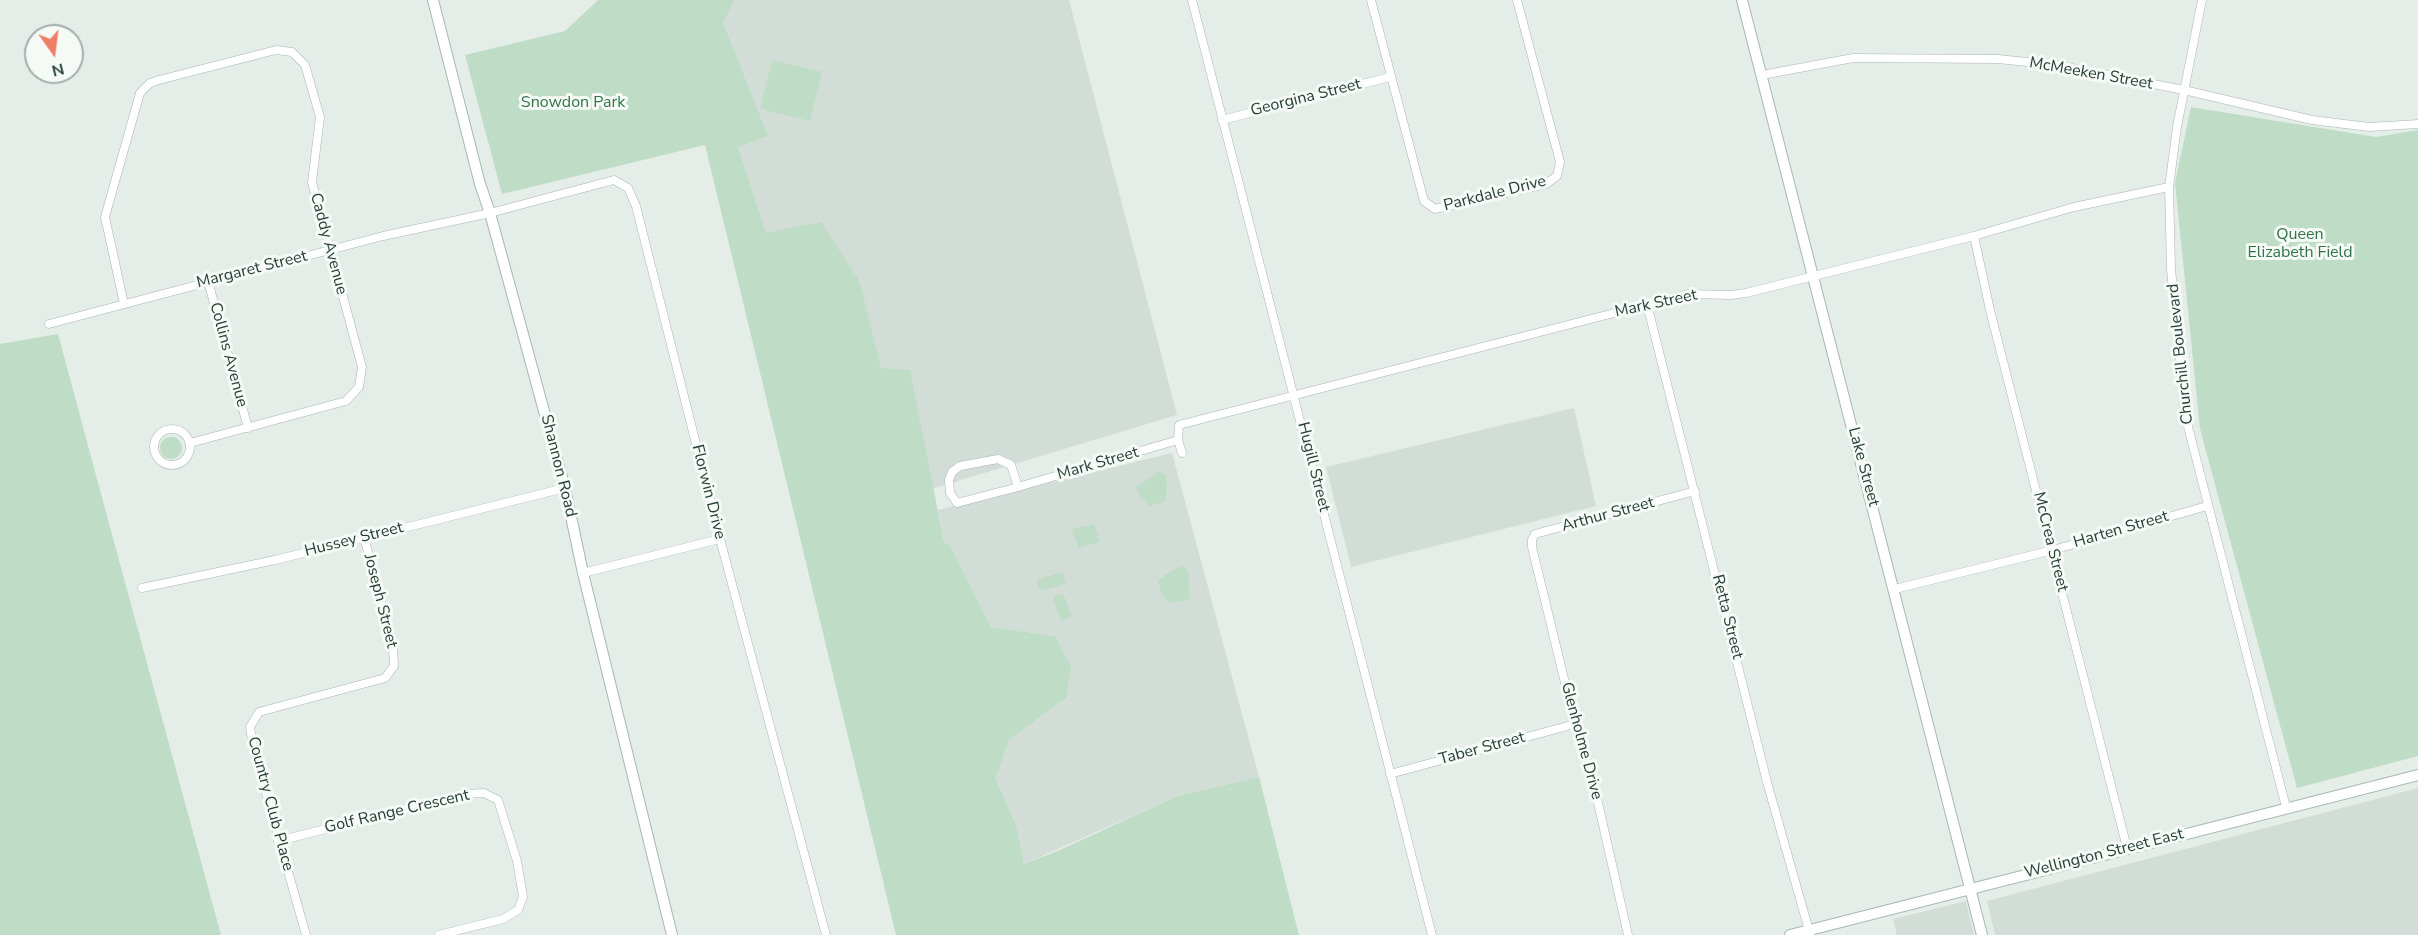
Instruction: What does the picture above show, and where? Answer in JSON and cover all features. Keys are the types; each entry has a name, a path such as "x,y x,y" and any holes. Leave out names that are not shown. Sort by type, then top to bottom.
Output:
{"street":[{"name":"Shannon Road","path":"433,0 480,184 490,213 565,488 583,573 672,935"},
{"name":"Hugill Street","path":"1192,0 1432,935"},
{"name":"Parkdale Drive","path":"1371,0 1424,201 1435,209 1546,184 1557,176 1560,162 1517,0"},
{"name":"Lake Street","path":"1742,0 1982,935"},
{"name":"Churchill Boulevard","path":"2202,0 2184,90 2169,187 2171,269 2185,415 2286,807"},
{"name":"Caddy Avenue","path":"124,303 105,217 140,93 150,83 255,54 276,50 292,52 305,65 309,73 321,126 312,182 362,367 359,387 346,401 190,443"},
{"name":"McMeeken Street","path":"1762,75 1852,58 1998,59 2056,65 2184,90 2312,120 2369,127 2418,124"},
{"name":"Georgina Street","path":"1222,120 1390,77"},
{"name":"Florwin Drive","path":"490,213 614,180 628,188 636,206 720,538 826,935"},
{"name":"Mark Street","path":"1018,487 1011,465 998,459 960,466 952,472 949,480 950,493 957,503 1018,487 1178,441 1179,425 1688,294 1731,296 1974,236 2074,207 2169,187"},
{"name":"Margaret Street","path":"49,324 383,236 490,213"},
{"name":"McCrea Street","path":"1974,236 1990,310 2053,549 2127,848"},
{"name":"Collins Avenue","path":"208,281 248,428"},
{"name":"Retta Street","path":"1647,304 1767,782 1810,933"},
{"path":"166,430 178,430 184,433 190,443 190,450 185,460 174,466 162,463 154,454 154,442 161,432 166,430"},
{"path":"1178,441 1182,453"},
{"name":"Hussey Street","path":"142,588 275,560 565,488"},
{"name":"Arthur Street","path":"1532,547 1535,534 1695,491"},
{"name":"Harten Street","path":"1895,589 2053,549 2207,506"},
{"name":"Joseph Street","path":"364,537 393,648 394,666"},
{"path":"583,573 720,538"},
{"name":"Glenholme Drive","path":"1532,547 1575,724 1596,794 1628,935"},
{"name":"Country Club Place","path":"306,935 278,841 253,747 250,727 259,712 385,678 394,666"},
{"name":"Taber Street","path":"1390,774 1575,724"},
{"name":"Wellington Street East","path":"1790,935 1810,933 2127,848 2418,775"},
{"name":"Golf Range Crescent","path":"278,841 465,794 484,793 498,800 518,870 523,897 518,910 503,920 439,935"}],"shaded area":[{"path":"683,0 1069,0 1177,415 815,524"},
{"path":"1574,408 1596,506 1351,567 1326,467"},
{"path":"1172,453 1259,777 1177,796 1024,864 1017,827 996,779 1009,740 1066,698 1055,636 991,627 950,545 944,542 938,510"},
{"path":"2418,788 2418,935 1995,935 1987,901"},
{"path":"1966,901 1974,935 1897,935 1893,919"}],"green space":[{"name":"Snowdon Park","path":"598,0 734,0 723,23 768,136 738,147 766,233 821,222 860,282 881,368 910,370 944,542 950,545 991,627 1055,636 1071,667 1066,698 1009,740 996,779 1017,827 1024,864 1060,850 1177,796 1259,777 1299,935 896,935 705,145 502,194 465,55 565,31"},
{"path":"772,60 822,72 810,121 760,109"},
{"name":"Queen Elizabeth Field","path":"2191,107 2376,137 2418,130 2418,756 2297,788 2200,429 2175,183"},
{"path":"58,334 221,935 0,935 0,344"},
{"path":"171,437 179,440 182,448 179,456 171,459 163,456 160,448 163,440"},
{"path":"1159,471 1167,476 1166,501 1149,506 1140,497 1136,487"},
{"path":"1094,524 1100,542 1078,548 1072,529"},
{"path":"1183,566 1189,575 1190,599 1168,603 1161,593 1158,580"},
{"path":"1063,572 1066,584 1040,591 1036,580"},
{"path":"1063,593 1072,617 1061,621 1053,597"}]}
